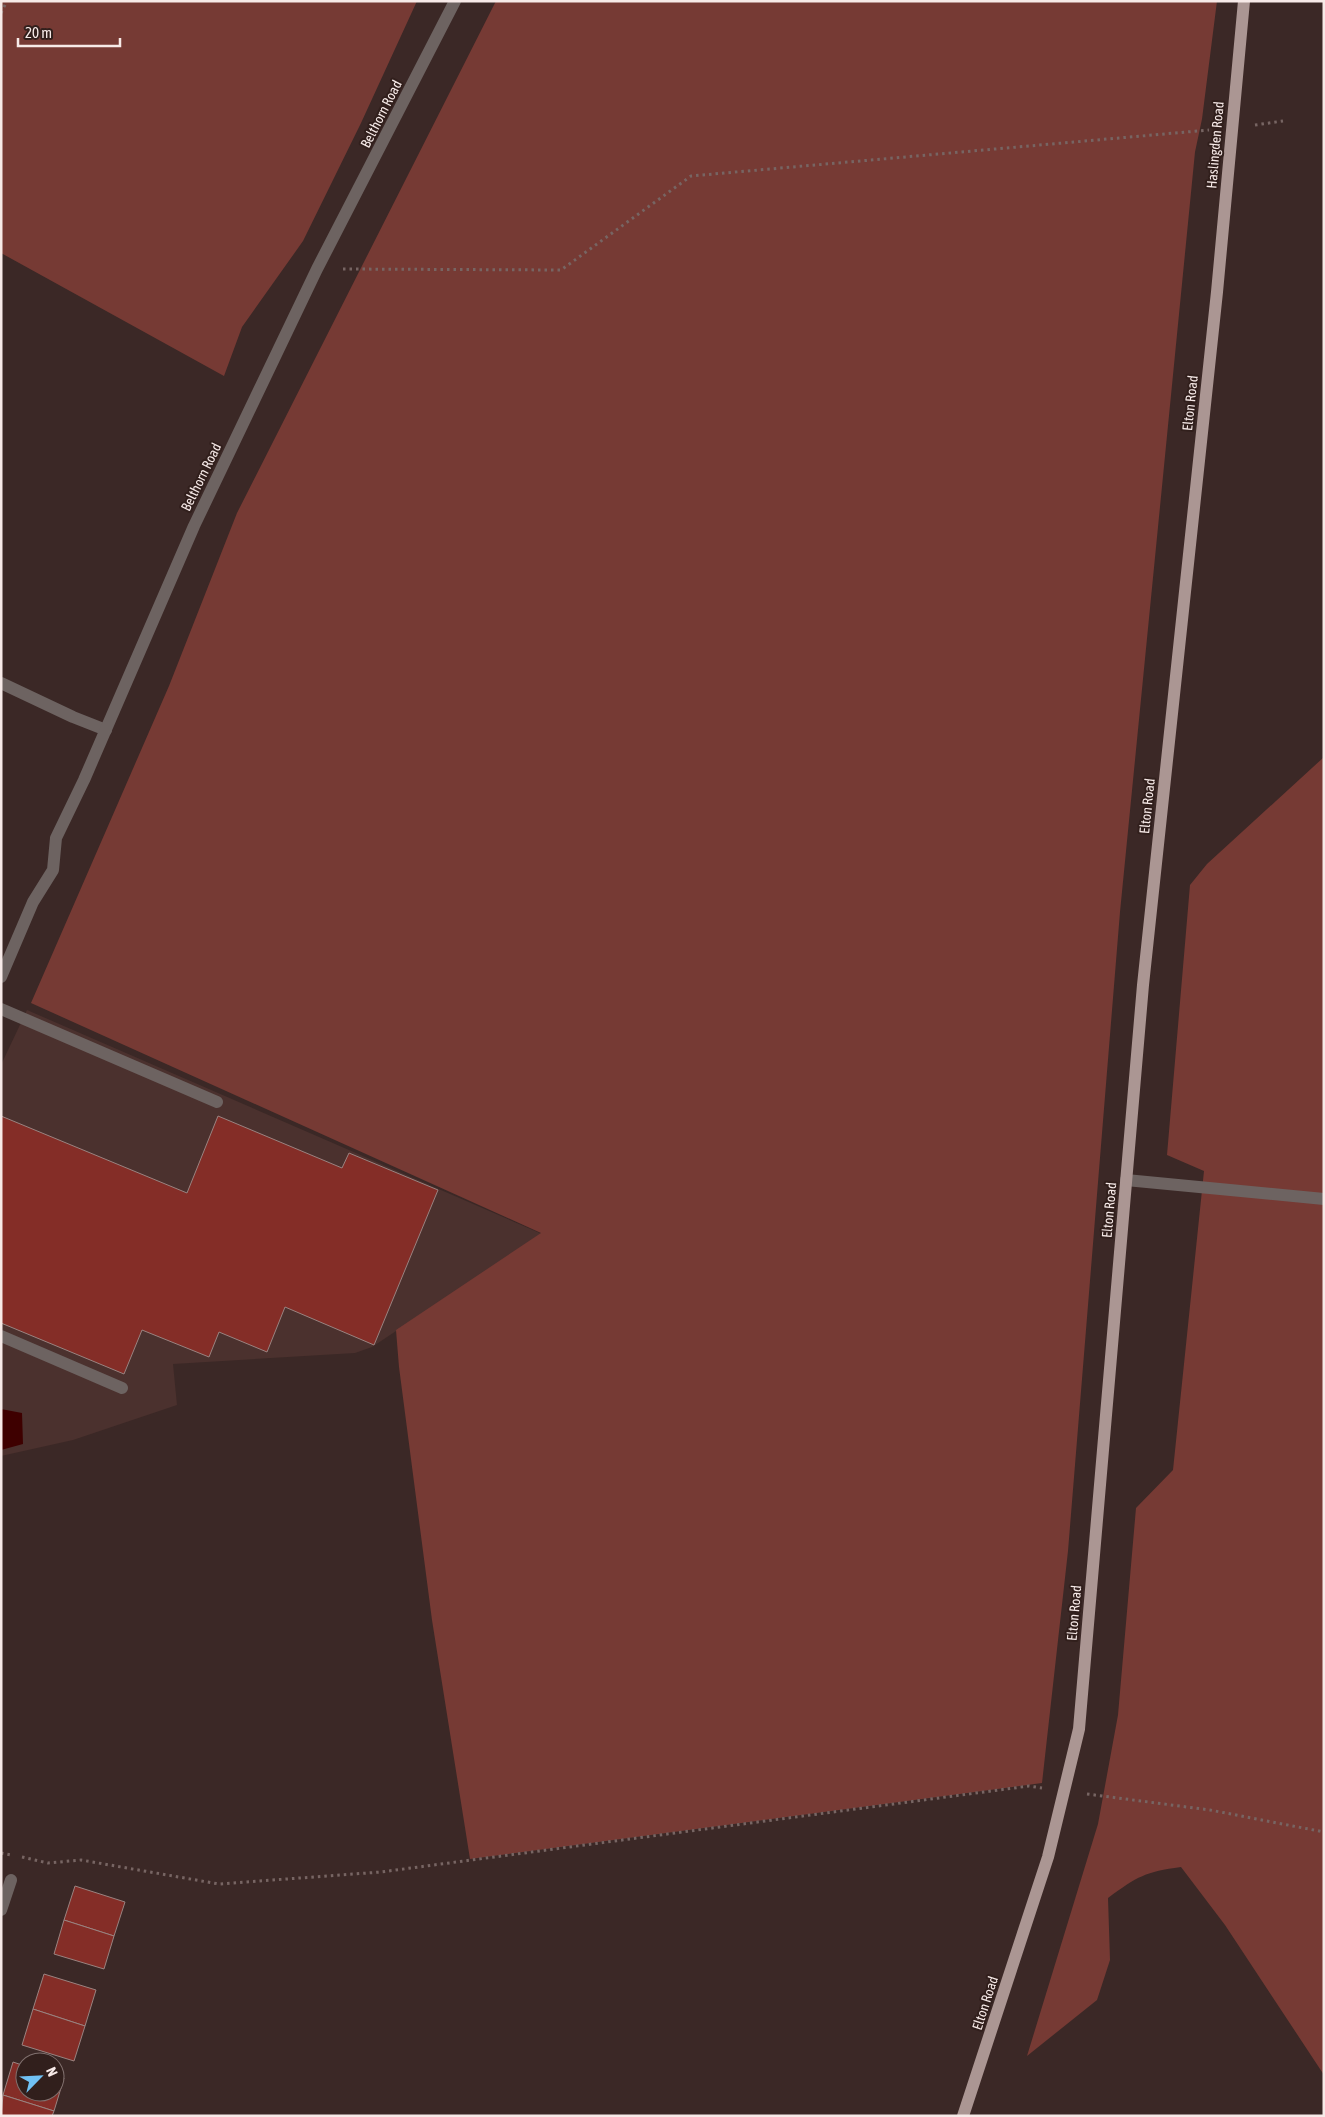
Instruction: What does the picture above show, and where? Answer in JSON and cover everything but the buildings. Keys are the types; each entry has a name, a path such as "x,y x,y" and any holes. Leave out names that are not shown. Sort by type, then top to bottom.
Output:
{"main road":[{"name":"Haslingden Road","path":"1217,292 1244,1"},
{"name":"Elton Road","path":"964,2116 1048,1858 1078,1729 1144,975 1217,292"}],"street":[{"name":"Belthorn Road","path":"1,977 33,902 52,870 56,838 106,730 194,526 317,269 455,1"},
{"path":"1,683 73,717 106,730"},
{"path":"1,1009 217,1102"},
{"path":"1126,1180 1324,1199"},
{"path":"1,1336 122,1388"},
{"path":"1,1910 11,1880"}],"path":[{"path":"1,12 7,1"},
{"path":"317,269 561,270 691,176 1232,128"},
{"path":"48,1862 80,1860 219,1884 381,1872 1028,1786 1210,1810 1324,1832"}],"shaded area":[{"path":"1,1 417,1 361,123 303,241 242,327 224,376 1,253"},
{"path":"496,1 1217,1 1202,119 1195,152 1120,912 1068,1551 1042,1783 470,1859 432,1620 399,1367 396,1330 541,1233 31,1003 169,686 237,513"},
{"path":"1324,757 1324,2075 1225,1925 1181,1867 1142,1876 1108,1898 1110,1960 1097,2000 1027,2056 1098,1824 1118,1715 1136,1508 1173,1470 1204,1171 1167,1155 1190,885 1207,864"},
{"path":"27,1010 542,1234 372,1347 355,1353 173,1364 177,1405 73,1440 1,1456 1,1065"},
{"path":"1,1409 22,1413 23,1444 1,1450"}]}
